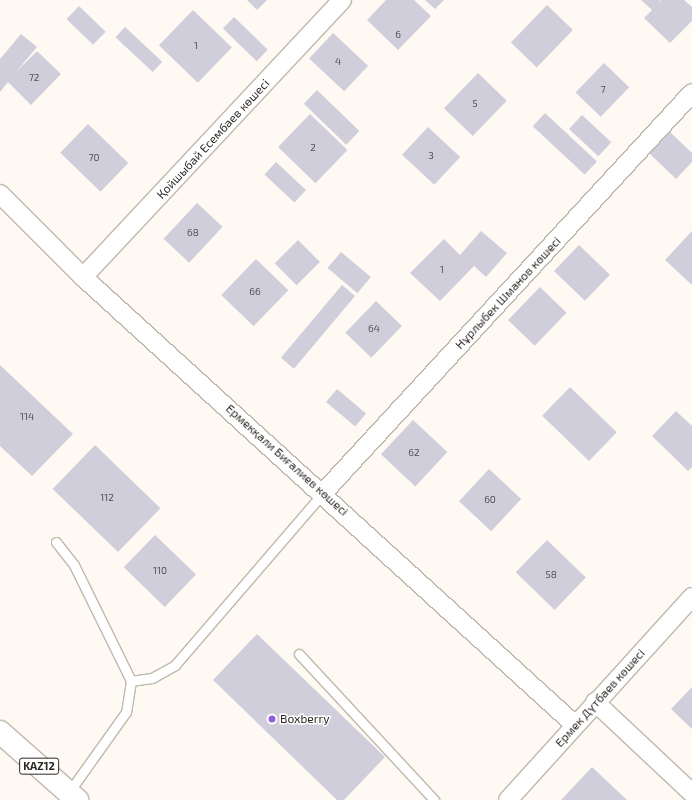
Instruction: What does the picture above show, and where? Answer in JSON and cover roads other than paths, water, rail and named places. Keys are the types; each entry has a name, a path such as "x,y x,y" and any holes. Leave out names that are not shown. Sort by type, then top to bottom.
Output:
{"main road":[{"name":"KAZ12","path":"0,732 73,796"}],"street":[{"name":"Қойшыбай Есембаев көшесі","path":"83,277 342,0"},
{"name":"Нұрлыбек Шманов көшесі","path":"323,493 692,93"},
{"name":"Ермекқали Биғалиев көшесі","path":"0,194 83,277 323,493 575,725"},
{"name":"Ермек Дүтбаев көшесi","path":"508,800 595,702 692,597"},
{"path":"595,702 692,794"}],"lane":[{"path":"131,681 152,678 175,664 323,493"},
{"path":"56,542 74,565 131,681 126,712 73,796"},
{"path":"299,654 434,800"}],"place":[{"name":"Boxberry","path":"272,719"}]}
